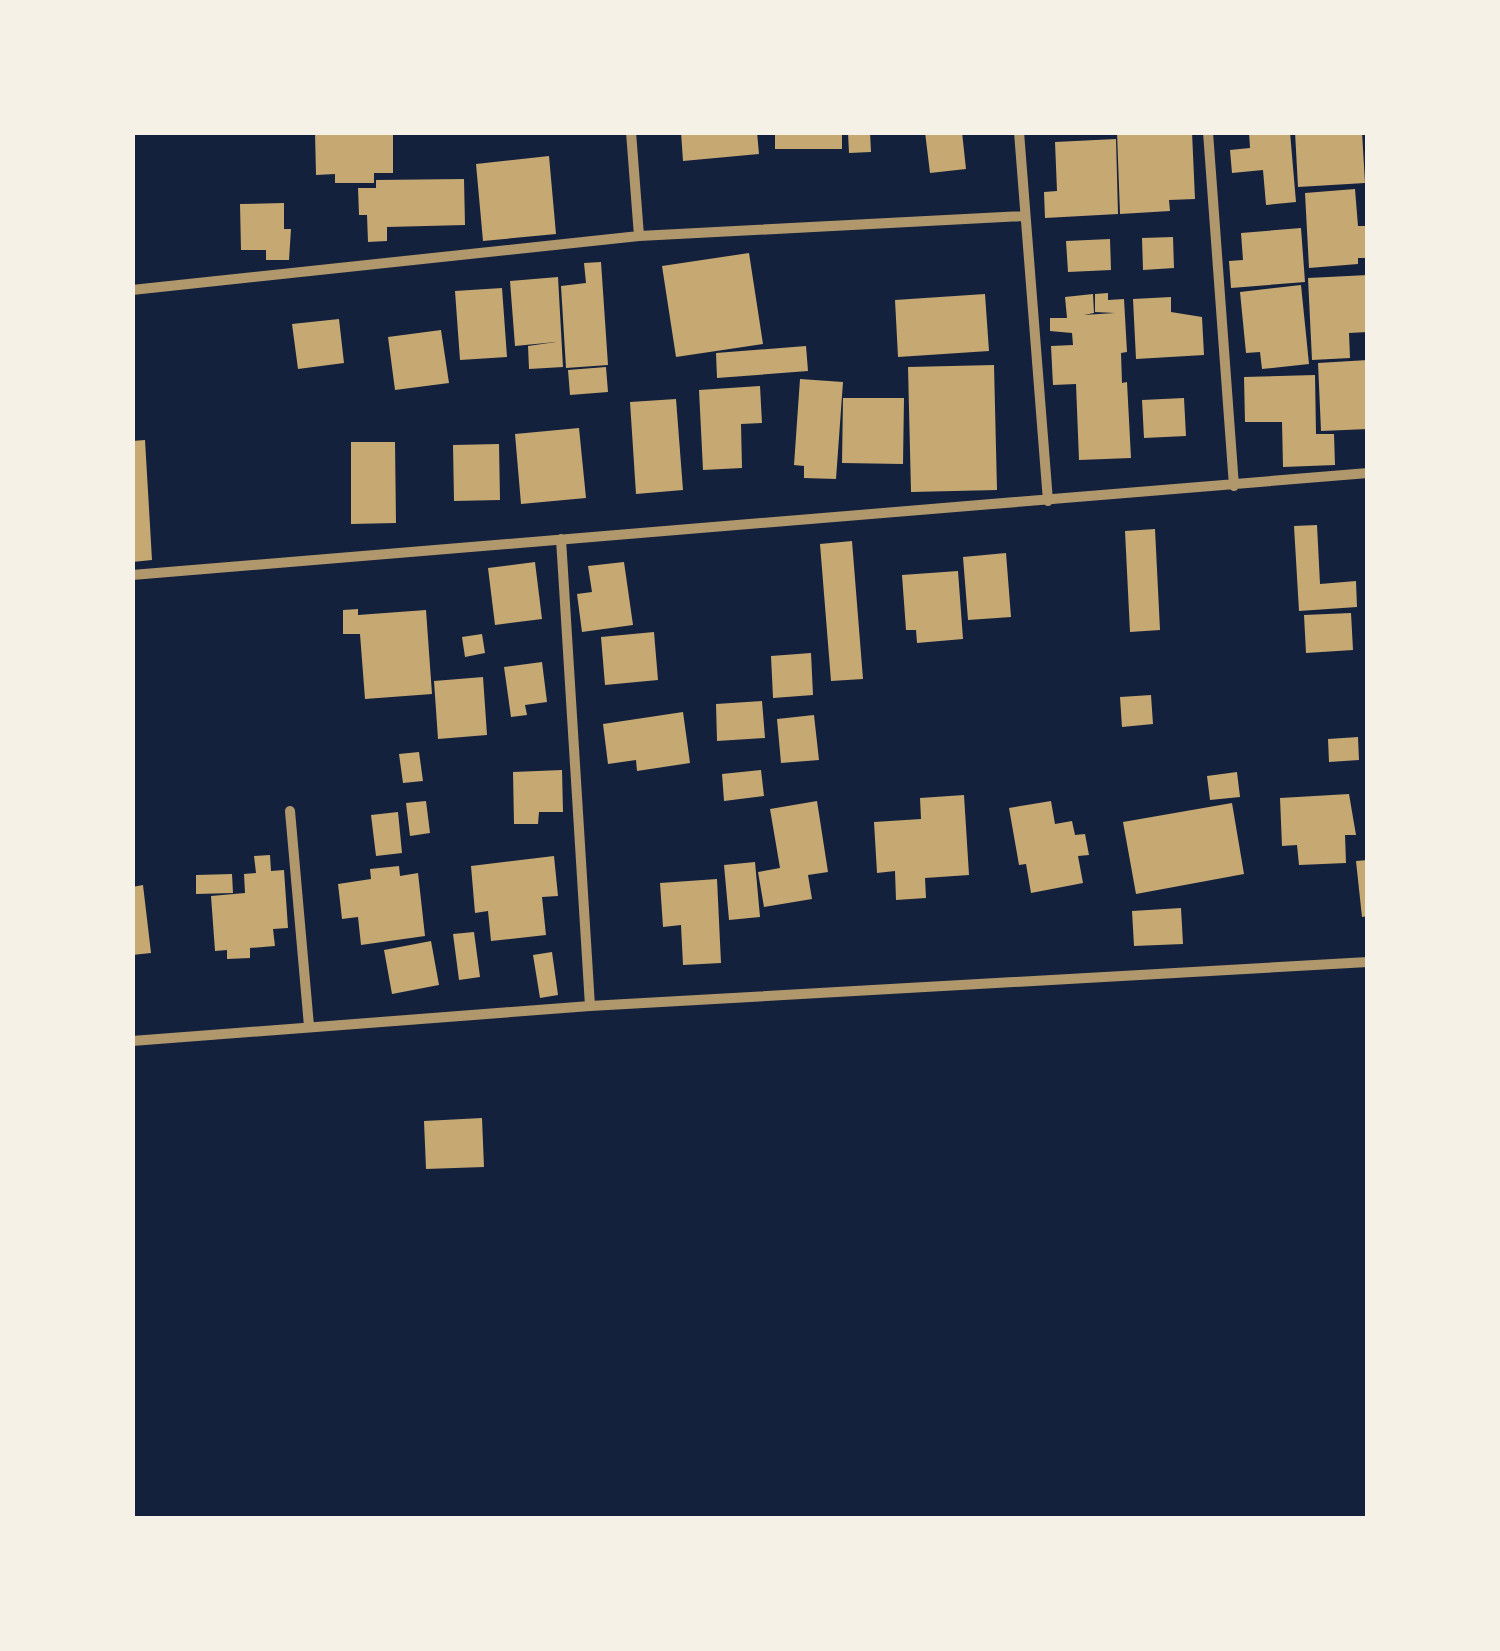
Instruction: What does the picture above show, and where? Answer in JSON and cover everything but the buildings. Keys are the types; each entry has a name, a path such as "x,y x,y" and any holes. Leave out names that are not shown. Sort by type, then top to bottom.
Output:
{"street":[{"path":"631,132 639,236"},
{"path":"1019,132 1048,501"},
{"path":"1208,132 1234,486"},
{"path":"132,290 639,236 1025,216"},
{"path":"132,575 1368,473"},
{"path":"560,539 590,1006"},
{"path":"290,811 309,1026"},
{"path":"132,1040 590,1006 1368,962"}]}
